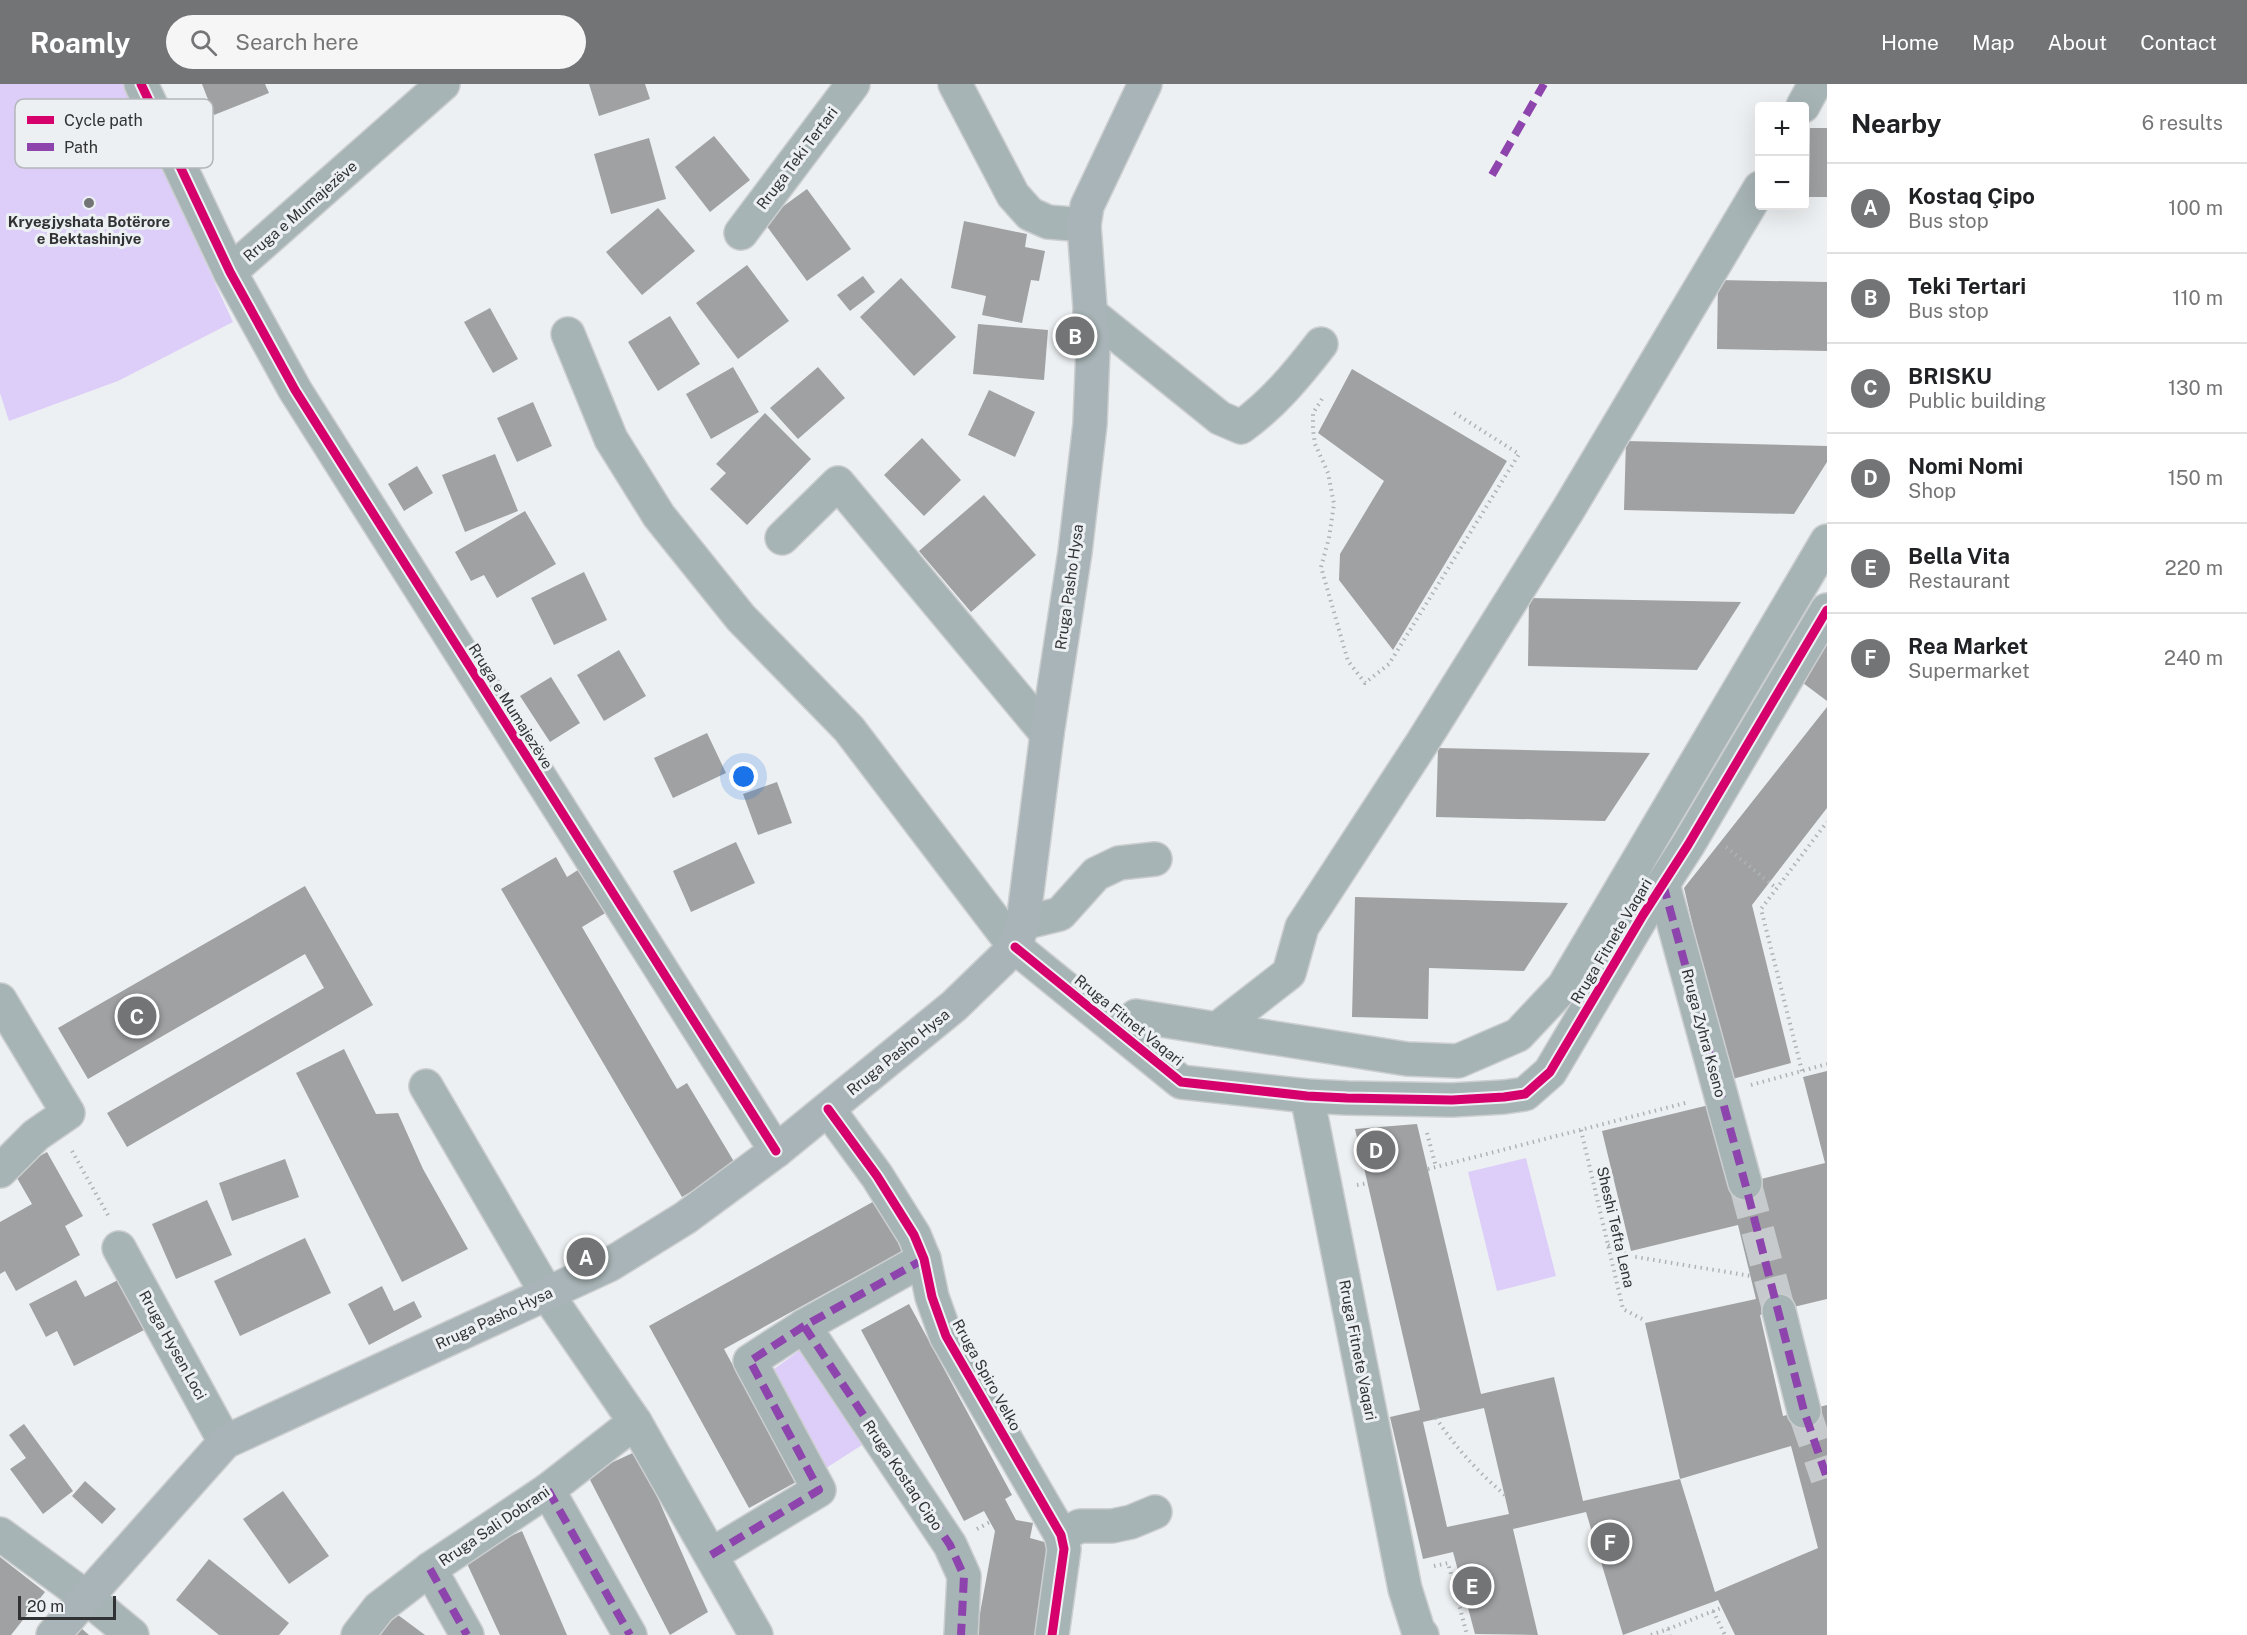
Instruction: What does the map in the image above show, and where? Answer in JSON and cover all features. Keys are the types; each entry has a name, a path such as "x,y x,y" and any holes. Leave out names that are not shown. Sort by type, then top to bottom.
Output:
{"main road":[{"name":"Rruga Pasho Hysa","path":"53,1635 225,1442 609,1265 685,1218 776,1151 954,1006 1019,935 1075,552 1090,424 1093,371 1084,225 1087,207 1146,84"}],"street":[{"path":"141,84 148,99"},
{"name":"Rruga e Mumajezëve","path":"443,84 230,272 301,400 776,1151"},
{"name":"Rruga Teki Tertari","path":"741,233 853,84"},
{"path":"955,84 1013,195 1030,214 1048,222 1084,225"},
{"path":"1805,102 1815,84"},
{"path":"181,168 230,272"},
{"path":"1217,1029 1289,973 1302,927 1422,743 1562,520 1755,196"},
{"path":"1090,313 1220,418 1241,427 1263,411 1321,344"},
{"name":"Rruga Fitnet Vaqari","path":"568,334 611,439 659,516 741,618 849,729 1019,935 1181,1082 1307,1096"},
{"path":"782,538 838,483 1047,734"},
{"path":"1136,1016 1407,1059 1458,1061 1518,1035 1564,986 1827,541"},
{"name":"Rruga Fitnete Vaqari","path":"1422,1635 1418,1630 1405,1589 1307,1096 1452,1100 1504,1097 1526,1094 1550,1072 1827,610"},
{"path":"1019,935 1060,914 1096,874 1119,863 1155,859"},
{"name":"Rruga Zyhra Kseno","path":"1664,884 1745,1183"},
{"path":"0,1000 62,1118 36,1135 0,1171"},
{"path":"426,1086 547,1293 635,1422 756,1635"},
{"name":"Rruga Spiro Velko","path":"828,1109 877,1176 914,1235 924,1259 932,1297 946,1336 1061,1535 1064,1549 1052,1635"},
{"name":"Rruga Hysen Loci","path":"120,1248 225,1442"},
{"path":"711,1556 819,1490 750,1361 804,1326 924,1259"},
{"path":"1779,1311 1804,1411"},
{"name":"Rruga Kostaq Cipo","path":"804,1326 950,1545 964,1575 961,1635"},
{"name":"Rruga Sali Dobrani","path":"358,1635 379,1608 430,1569 548,1490 635,1422"},
{"path":"548,1490 630,1635"},
{"path":"1061,1535 1080,1526 1112,1526 1131,1522 1155,1512"},
{"path":"0,1534 86,1597 132,1635"},
{"path":"430,1569 467,1635"}],"path":[{"path":"1299,372 1328,389 1313,413 1315,444 1328,473 1334,504 1329,538 1321,567 1348,661 1365,683 1389,664 1519,454 1453,412"},
{"path":"1802,1071 1761,909 1827,822"},
{"path":"1720,843 1776,888"},
{"path":"1428,1169 1721,1094 1827,1064"},
{"path":"62,1118 120,1236 120,1248"},
{"path":"1608,1245 1630,1256 1750,1276"},
{"path":"1436,1418 1445,1432 1487,1480 1505,1495"},
{"path":"1426,1568 1448,1563 1467,1635"},
{"path":"1651,1635 1721,1608"},
{"path":"1713,1611 1725,1635"},
{"path":"1668,1629 1670,1635"}],"shaded area":[{"name":"Kryegjyshata Botërore e Bektashinjve","path":"0,84 123,84 130,99 15,99 15,168 162,168 233,322 118,381 9,421 0,393"},
{"path":"1526,1158 1556,1276 1497,1291 1468,1172"},
{"path":"800,1350 862,1445 820,1472 766,1375"}],"building":[{"path":"202,84 265,84 269,93 214,115 213,99 208,99"},
{"path":"589,84 645,84 650,99 599,116"},
{"path":"1810,128 1827,128 1827,197 1809,197"},
{"path":"714,136 750,180 710,212 675,167"},
{"path":"649,138 666,199 611,214 594,154"},
{"path":"807,189 851,249 807,281 763,221"},
{"path":"658,208 695,251 642,295 606,252"},
{"path":"964,221 1027,234 1025,247 1045,251 1039,281 1031,280 1022,323 982,315 986,296 951,288"},
{"path":"747,265 789,321 738,359 696,303"},
{"path":"863,276 875,292 850,311 837,295"},
{"path":"901,278 956,337 914,376 860,317"},
{"path":"1718,280 1827,282 1827,351 1717,349"},
{"path":"490,308 518,359 493,373 464,322"},
{"path":"670,316 700,364 658,391 628,342"},
{"path":"978,324 1048,330 1044,380 973,374"},
{"path":"733,367 759,412 711,439 686,394"},
{"path":"818,367 845,398 798,439 770,408"},
{"path":"1352,369 1507,461 1393,650 1339,580 1340,554 1384,481 1318,433"},
{"path":"989,390 1035,412 1015,457 968,435"},
{"path":"533,402 552,446 517,462 497,418"},
{"path":"765,413 811,459 747,525 710,489 726,473 716,464"},
{"path":"922,438 961,480 924,516 884,475"},
{"path":"1626,441 1827,446 1827,462 1794,514 1624,510"},
{"path":"495,454 518,511 465,532 442,475"},
{"path":"417,466 433,493 404,511 388,484"},
{"path":"984,495 1036,555 971,612 919,551"},
{"path":"525,511 556,564 497,598 484,575 471,581 455,552"},
{"path":"584,572 607,620 554,645 531,598"},
{"path":"1529,598 1741,602 1697,670 1528,666"},
{"path":"1827,641 1827,701 1803,683"},
{"path":"619,650 646,696 604,721 577,675"},
{"path":"551,677 580,723 550,742 520,696"},
{"path":"1827,707 1827,808 1752,905 1791,1063 1729,1080 1684,888"},
{"path":"707,733 726,773 673,798 654,758"},
{"path":"1438,748 1650,753 1605,821 1436,817"},
{"path":"777,782 792,823 758,835 743,794"},
{"path":"736,842 755,883 691,912 673,871"},
{"path":"556,857 567,877 581,868 607,912 582,927 677,1089 687,1083 736,1165 682,1197 501,889"},
{"path":"305,886 373,1005 127,1147 107,1113 324,988 305,954 88,1079 58,1028"},
{"path":"1355,897 1568,903 1524,971 1429,968 1428,1019 1352,1017"},
{"path":"344,1049 376,1114 398,1113 423,1169 468,1249 402,1282 296,1073"},
{"path":"1827,1071 1827,1299 1760,1315 1783,1416 1827,1405 1827,1635 1735,1635 1718,1600 1623,1635 1586,1512 1513,1529 1538,1635 1475,1634 1453,1552 1423,1559 1390,1417 1420,1410 1355,1129 1417,1124 1481,1394 1554,1377 1583,1501 1680,1479 1645,1323 1756,1299 1738,1225 1631,1251 1602,1131 1709,1105 1729,1187 1825,1163 1803,1077","holes":["1484,1408 1509,1514 1447,1527 1423,1422","1791,1446 1818,1548 1715,1592 1680,1479"]},
{"path":"47,1152 83,1216 65,1226 80,1255 16,1291 5,1271 0,1274 0,1222 32,1204 13,1171"},
{"path":"285,1159 299,1197 232,1221 219,1183"},
{"path":"878,1199 906,1249 724,1349 796,1482 749,1508 649,1326"},
{"path":"207,1200 232,1255 176,1279 152,1224"},
{"path":"305,1238 331,1293 240,1336 214,1281"},
{"path":"122,1278 148,1328 74,1366 57,1331 46,1337 29,1304 76,1280 85,1297"},
{"path":"382,1286 394,1311 414,1301 422,1317 369,1345 348,1304"},
{"path":"909,1304 1012,1495 1005,1499 1016,1520 1033,1523 1030,1538 1048,1543 1037,1635 976,1635 995,1531 984,1511 964,1521 861,1330"},
{"path":"24,1424 73,1491 43,1514 10,1469 26,1458 9,1435"},
{"path":"637,1451 708,1612 670,1635 587,1474"},
{"path":"85,1481 116,1509 102,1524 72,1496"},
{"path":"283,1491 329,1556 289,1584 243,1519"},
{"path":"522,1531 567,1635 500,1635 464,1557"},
{"path":"0,1557 45,1592 11,1635 0,1635"},
{"path":"209,1559 289,1623 279,1635 219,1635 176,1600"},
{"path":"394,1612 425,1635 375,1635"},
{"path":"81,1628 89,1635 74,1635"}],"tunnel":[{"path":"1745,1183 1779,1311"},
{"path":"1804,1411 1827,1478"}],"marked path":[{"path":"1492,175 1544,84"},
{"path":"1663,884 1745,1183 1804,1411 1827,1478"},
{"path":"711,1555 819,1490 750,1361 804,1326 924,1259"},
{"path":"804,1326 950,1545 964,1576 961,1635"},
{"path":"548,1490 630,1635"},
{"path":"430,1569 467,1635"}],"cycle path":[{"path":"141,84 148,99"},
{"path":"181,168 230,272 295,390 776,1151"},
{"path":"1015,947 1181,1082 1307,1096 1347,1098 1452,1100 1525,1094 1550,1072 1827,610"},
{"path":"828,1109 877,1176 914,1235 924,1259 932,1297 946,1336 1061,1535 1064,1549 1052,1635"}],"place":[{"name":"Kryegjyshata Botërore e Bektashinjve","path":"89,203"},
{"name":"Teki Tertari","path":"1075,336"},
{"name":"BRISKU","path":"137,1016"},
{"name":"Nomi Nomi","path":"1376,1150"},
{"name":"Kostaq Çipo","path":"586,1257"},
{"name":"Rea Market","path":"1610,1542"},
{"name":"Bella Vita","path":"1472,1586"}]}
